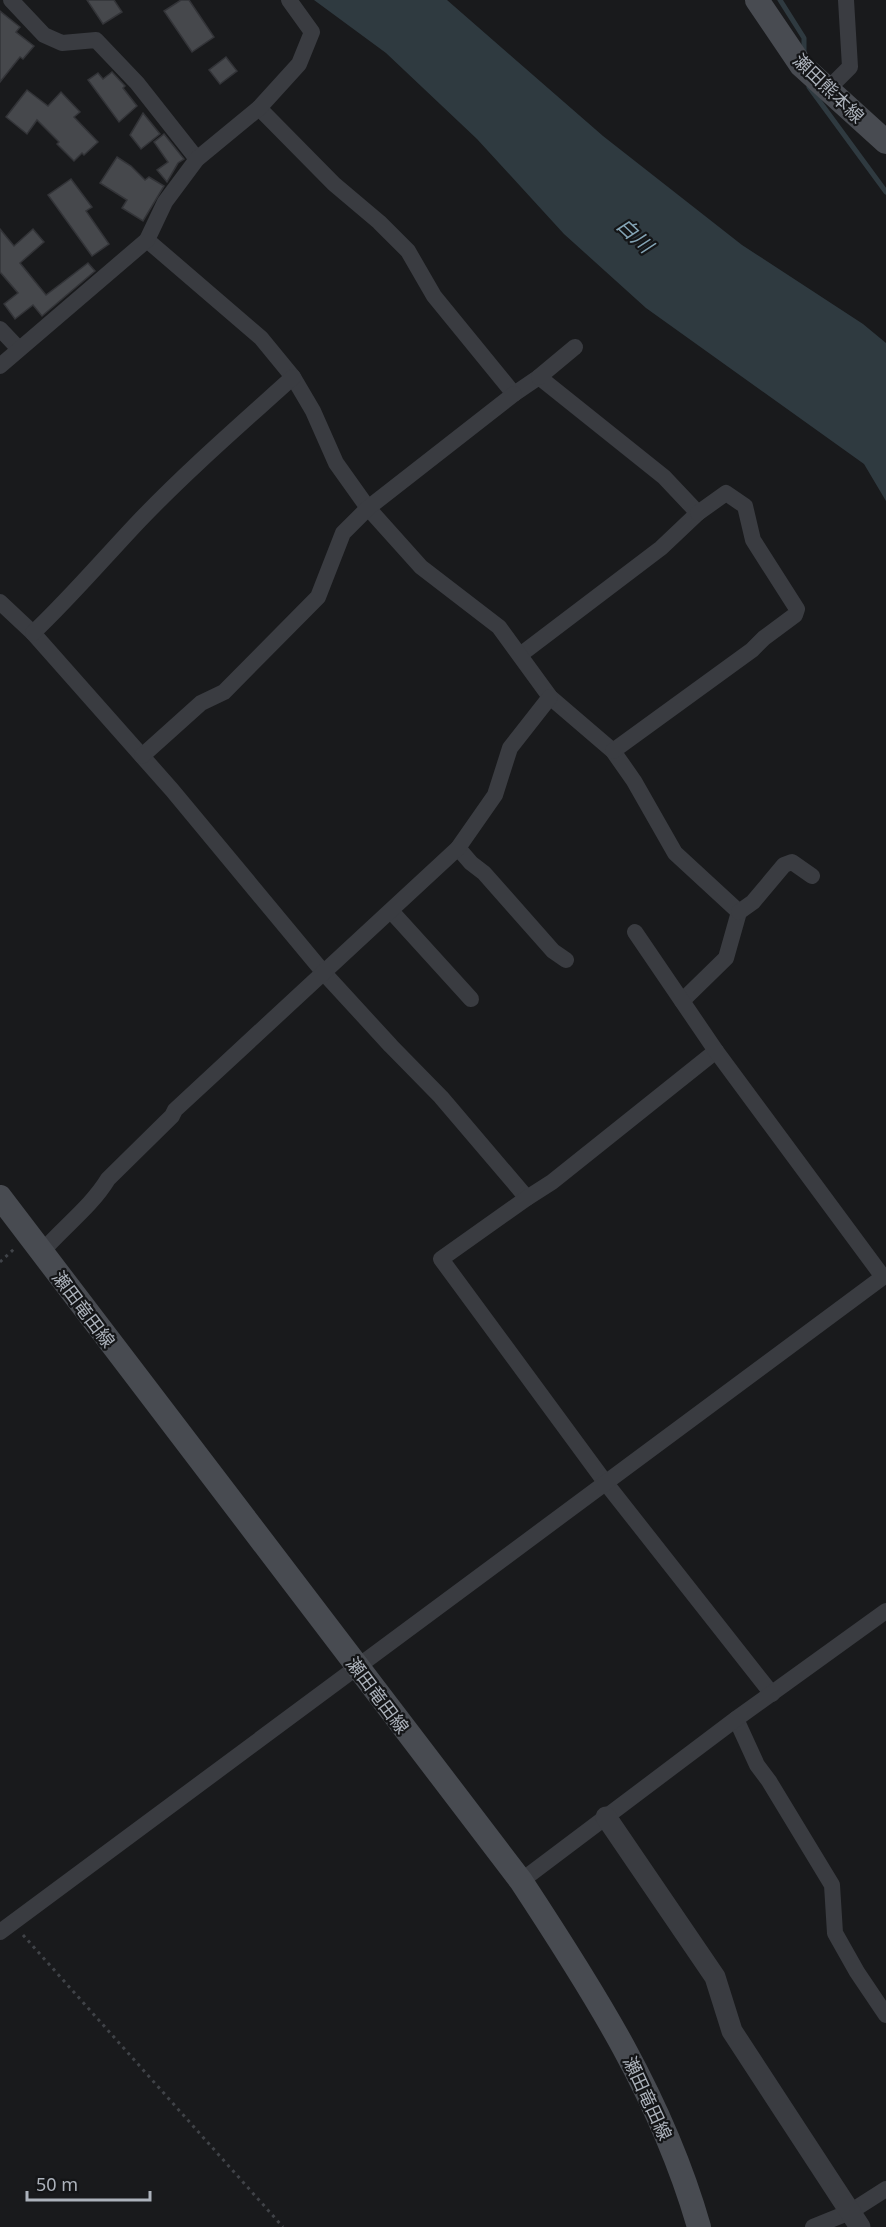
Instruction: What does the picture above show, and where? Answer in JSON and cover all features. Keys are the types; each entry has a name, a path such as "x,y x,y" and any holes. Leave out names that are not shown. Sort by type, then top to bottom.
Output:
{"main road":[{"name":"瀬田熊本線","path":"757,0 801,64 886,142"},
{"name":"瀬田竜田線","path":"0,1197 521,1881 584,1978 640,2076 671,2148 699,2227"}],"street":[{"path":"11,0 44,35 62,43 96,40 137,83 197,159"},
{"path":"0,366 147,240 165,202 197,159 260,108 299,64 312,32 289,0"},
{"path":"827,90 850,67 846,0"},
{"path":"260,108 334,184 379,222 408,251 434,296 514,394"},
{"path":"147,240 261,338 293,377 314,411 336,463 368,508 421,567 499,627 550,697 613,751 634,781 675,853 739,912"},
{"path":"0,328 19,349"},
{"path":"142,756 201,703 225,692 318,597 344,533 368,508 575,347"},
{"path":"33,633 65,603 163,497 293,377"},
{"path":"539,377 664,477 698,513"},
{"path":"520,655 661,548 698,513 726,493 745,506 753,540 797,609 795,615 752,650 613,751"},
{"path":"0,602 33,633 142,756 324,973 441,1097 527,1198"},
{"path":"41,1253 101,1190 108,1179 172,1116 174,1110 458,848 495,795 510,748 550,697"},
{"path":"458,848 471,863 484,873 553,951 566,960"},
{"path":"682,1001 726,958 739,912 753,902 784,865 792,862 812,876"},
{"path":"391,911 471,999"},
{"path":"6,1927 884,1276 716,1051 635,932"},
{"path":"716,1051 552,1182 441,1259 605,1482 772,1694"},
{"path":"521,1881 736,1719 886,1611"},
{"path":"736,1719 757,1765 832,1885 835,1933 857,1972 886,2015"},
{"path":"606,1817 716,1977 732,2031 855,2219"},
{"path":"813,2227 855,2219 886,2189"}],"path":[{"path":"6,1927 283,2227"}],"water":[{"name":"白川","path":"314,0 447,0 603,136 742,245 863,324 886,343 886,501 864,464 646,308 564,234 477,139 386,53"}],"building":[{"path":"87,0 114,0 122,12 103,24"},
{"path":"181,0 189,0 214,37 192,52 164,11"},
{"path":"0,11 20,27 16,32 34,46 23,59 20,57 0,82"},
{"path":"226,57 237,71 220,84 209,70"},
{"path":"112,72 125,86 123,88 137,106 119,122 88,80 98,73 103,79"},
{"path":"27,90 48,106 61,92 80,112 74,117 98,142 74,161 37,120 27,134 6,117"},
{"path":"143,113 160,134 141,149 130,135"},
{"path":"164,134 184,159 178,163 167,182 157,170 168,162 154,142"},
{"path":"117,157 131,166 145,180 149,177 164,186 143,221 122,208 127,200 100,183"},
{"path":"71,179 92,207 86,211 109,244 92,256 48,195"},
{"path":"0,229 14,246 33,229 44,242 20,263 46,295 88,263 95,271 42,316 33,305 15,319 4,304 18,293 0,272"}],"waterway":[{"path":"780,0 804,38 804,54"},
{"path":"809,87 886,192"}]}
